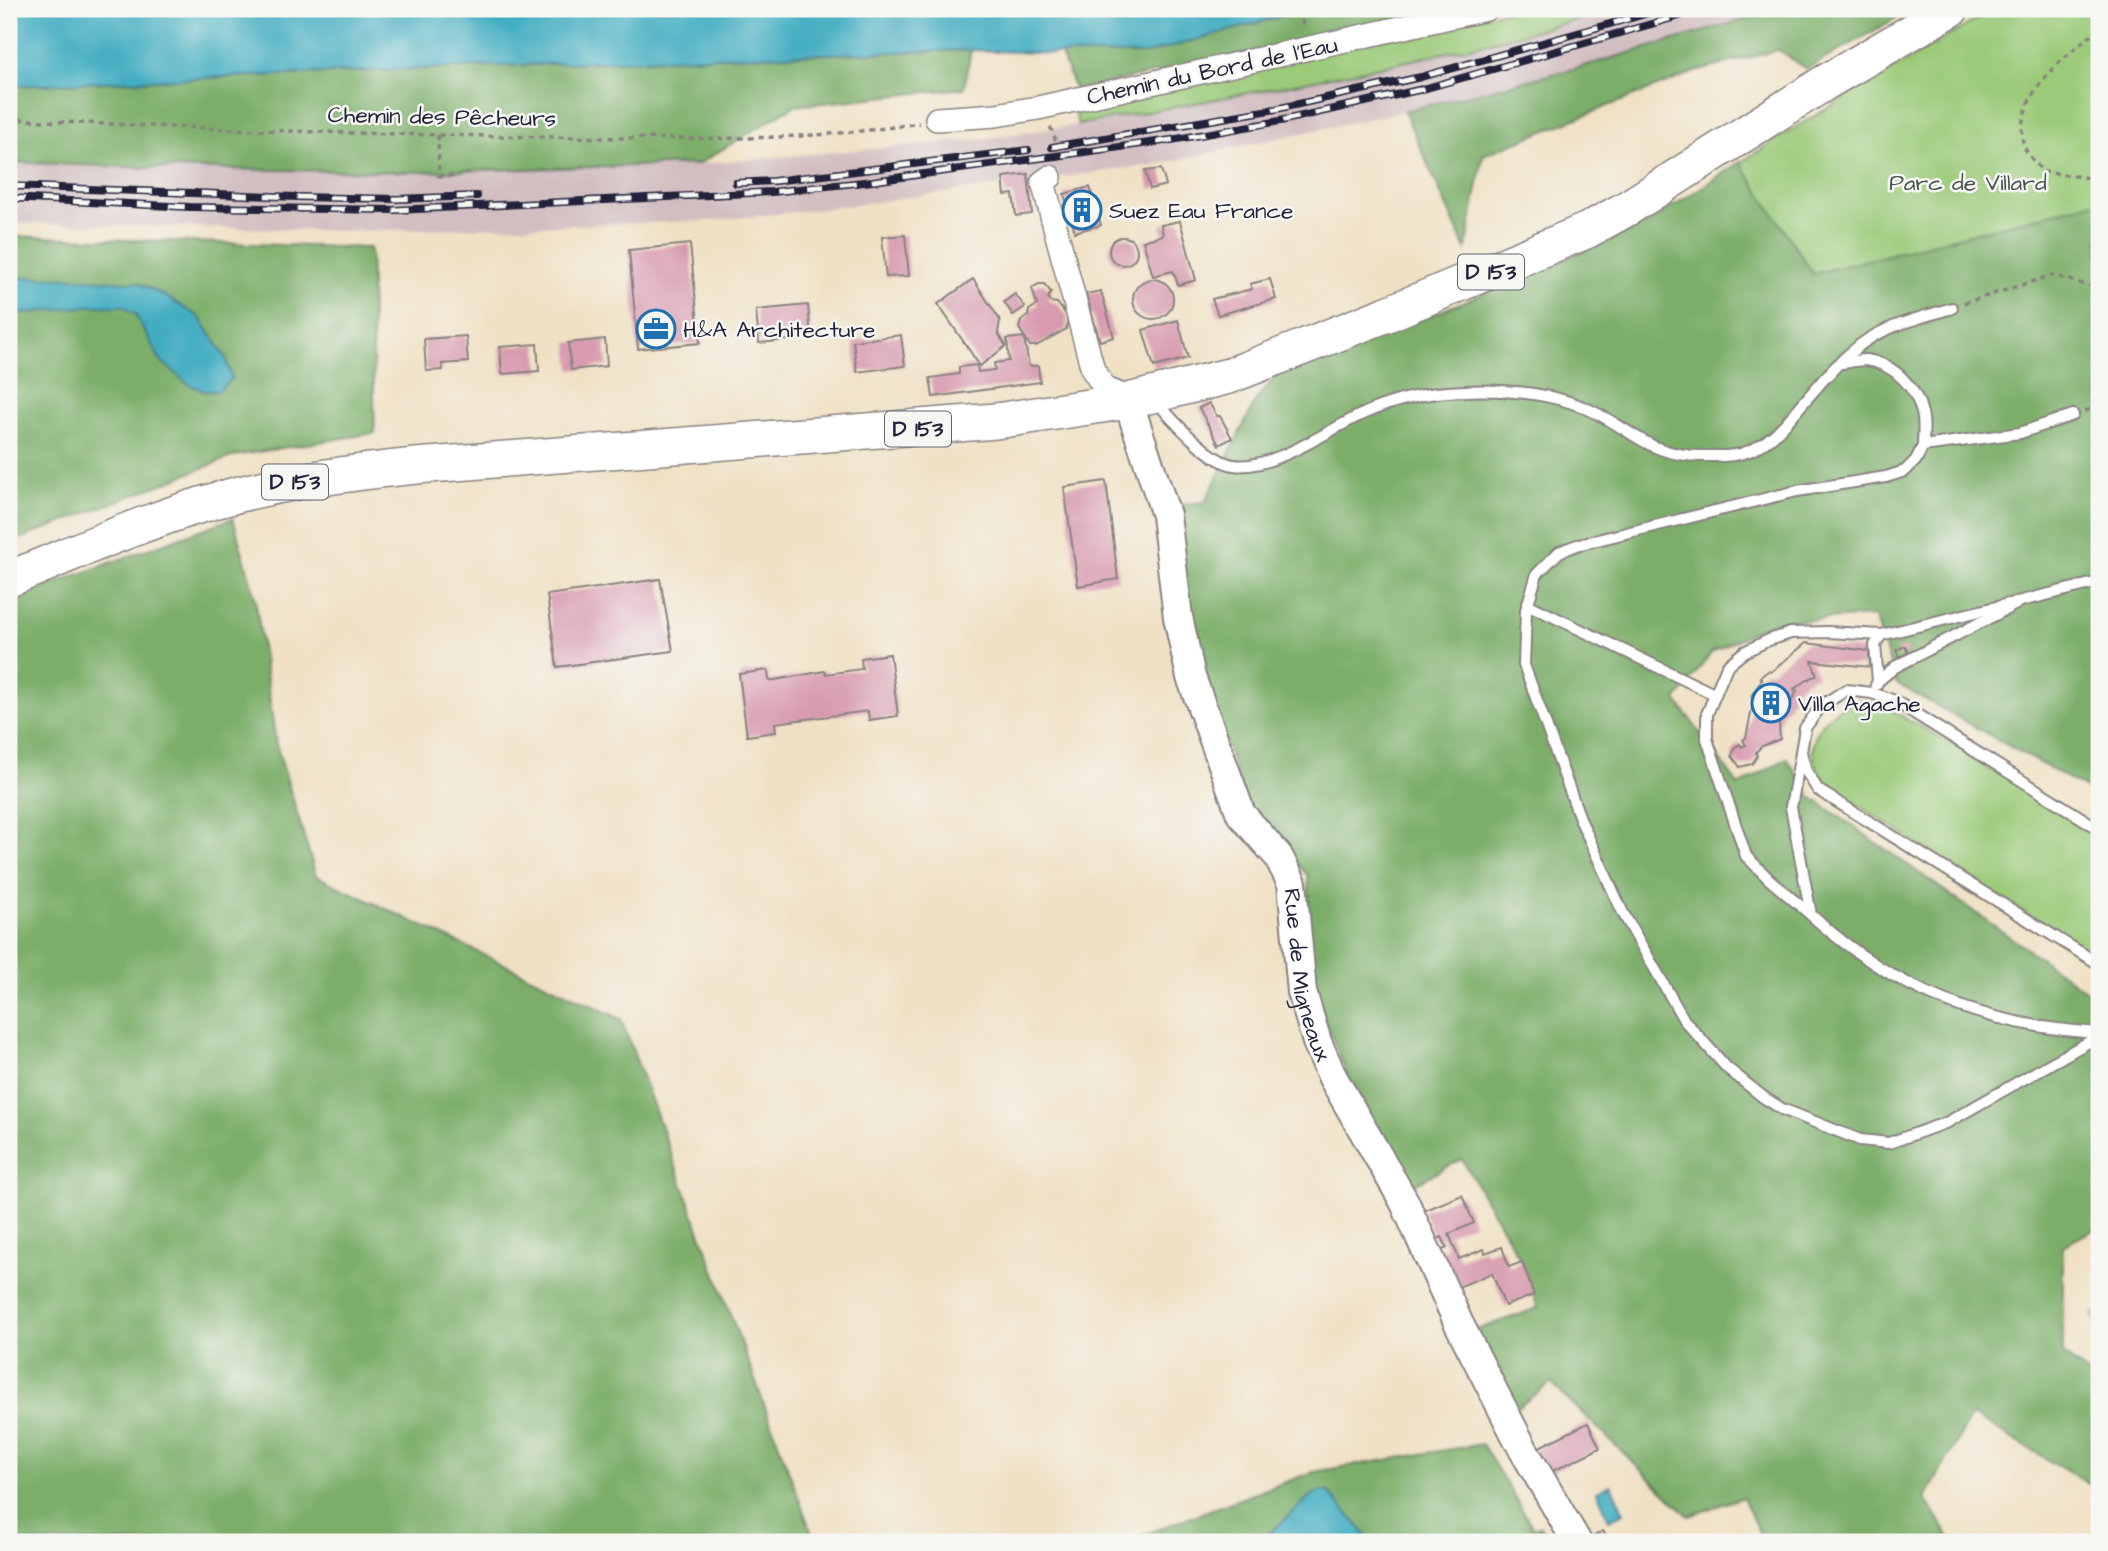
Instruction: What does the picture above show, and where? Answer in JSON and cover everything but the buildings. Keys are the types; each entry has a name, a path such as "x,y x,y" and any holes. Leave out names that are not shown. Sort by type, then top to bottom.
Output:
{"main road":[{"name":"D 153","path":"9,579 152,521 234,496 368,470 941,427 996,421 1118,397 1159,381 1234,358 1571,222 1826,82 1951,9"}],"street":[{"name":"Chemin du Bord de l'Eau","path":"937,120 996,115 1038,107 1486,9"},
{"path":"1050,177 1043,182 1093,370 1118,397"},
{"name":"Rue de Migneaux","path":"1118,397 1166,515 1178,617 1191,677 1241,814 1278,856 1292,883 1302,992 1317,1042 1333,1078 1404,1201 1459,1324 1523,1449 1577,1542"}],"lane":[{"path":"1164,410 1205,450 1233,466 1262,463 1313,441 1366,413 1402,401 1444,392 1492,390 1540,395 1591,410 1653,448 1679,456 1740,454 1761,445 1781,430 1825,378 1878,332 1952,308"},
{"path":"1843,363 1865,360 1888,367 1904,379 1915,395 1923,414 1923,446 1916,460 1905,471 1886,477 1797,491 1577,545 1559,552 1537,574 1527,604 1523,634 1524,665 1581,821 1623,913 1684,1020 1727,1068 1763,1097 1783,1109 1860,1140 1889,1143 1948,1122 2099,1035"},
{"path":"1923,446 2020,433 2073,415"},
{"path":"2099,582 1881,635 1791,633 1769,640 1744,652 1727,666 1707,714 1707,738 1746,856 1770,880 1871,964 1962,1009 2017,1023 2099,1035"},
{"path":"1872,693 1878,681 1895,667 2026,598"},
{"path":"1527,604 1714,694"},
{"path":"1878,681 1874,645 1881,635"},
{"path":"1811,915 1791,807 1805,728 1821,706 1846,690 1872,693 1895,701 2099,829"},
{"path":"1801,752 1806,771 1818,790 2099,964"}],"path":[{"path":"2099,28 2046,75 2027,105 2021,123 2025,148 2043,172 2099,179"},
{"path":"1038,107 1054,134 1059,169 1050,177"},
{"name":"Chemin des Pêcheurs","path":"9,118 116,125 676,140 874,130 937,120"},
{"path":"438,135 439,176 459,175"},
{"path":"1952,308 2053,275 2099,289"}],"shaded area":[{"path":"1613,9 1782,9 1577,68 1404,111 1158,164 815,210 708,221 357,231 9,223 9,162 152,168 416,172 698,164 975,140 1078,125 1268,89 1537,32"}],"green space":[{"path":"1307,9 1450,9 1075,90 1061,54 1145,54"},
{"path":"1514,9 1613,9 1414,60 1078,125 1074,108"},
{"path":"1782,9 1912,9 1807,69 1778,50 1695,72 1483,155 1466,250 1404,111 1577,68"},
{"name":"Parc de Villard","path":"1994,9 2099,9 2099,487 1563,259 1643,226 1786,133"},
{"path":"971,50 964,88 794,106 698,164 416,172 152,168 9,162 9,86 714,57"},
{"path":"1740,162 1813,274 2099,201 2099,796 1896,683 1875,616 1772,622 1712,652 1676,700 1739,786 1787,758 1810,796 2099,1000 2099,1227 2063,1246 2063,1354 2099,1382 2099,1490 1972,1415 1925,1499 1953,1542 1763,1542 1743,1497 1689,1516 1551,1383 1514,1410 1476,1330 1538,1308 1522,1262 1462,1159 1411,1186 1348,1077 1323,1015 1304,932 1310,930 1308,876 1245,802 1195,648 1174,505 1205,502 1256,400 1281,370 1408,325 1643,226"},
{"path":"9,236 370,248 375,433 234,456 9,543"},
{"path":"233,518 255,597 276,744 316,876 621,1019 815,1542 9,1542 9,600"},
{"path":"1862,700 1887,708 1997,769 2099,833 2099,961 1845,797 1825,781 1813,757 1816,734 1822,724 1840,708"},
{"path":"1482,1444 1533,1528 1540,1526 1549,1542 1123,1542 1313,1472"}],"water":[{"path":"9,9 1307,9 1145,54 971,50 714,57 9,86"},
{"path":"9,277 139,283 199,317 226,358 232,379 218,391 204,391 188,384 161,361 135,314 122,306 90,306 9,315"},
{"path":"1611,1485 1624,1513 1609,1520 1597,1491"},
{"path":"1329,1492 1372,1542 1260,1542 1313,1494"}],"railway":[{"path":"1052,147 1276,109 1421,77 1663,9"},
{"path":"9,198 190,207 395,210 772,192 873,181 1171,140 1280,121 1423,89 1704,9"},
{"path":"736,183 774,181 1028,150"},
{"path":"9,186 296,197 396,199 477,196"}],"place":[{"name":"Suez Eau France","path":"1082,210"},
{"name":"H&A Architecture","path":"656,329"},
{"name":"Villa Agache","path":"1771,703"}]}
